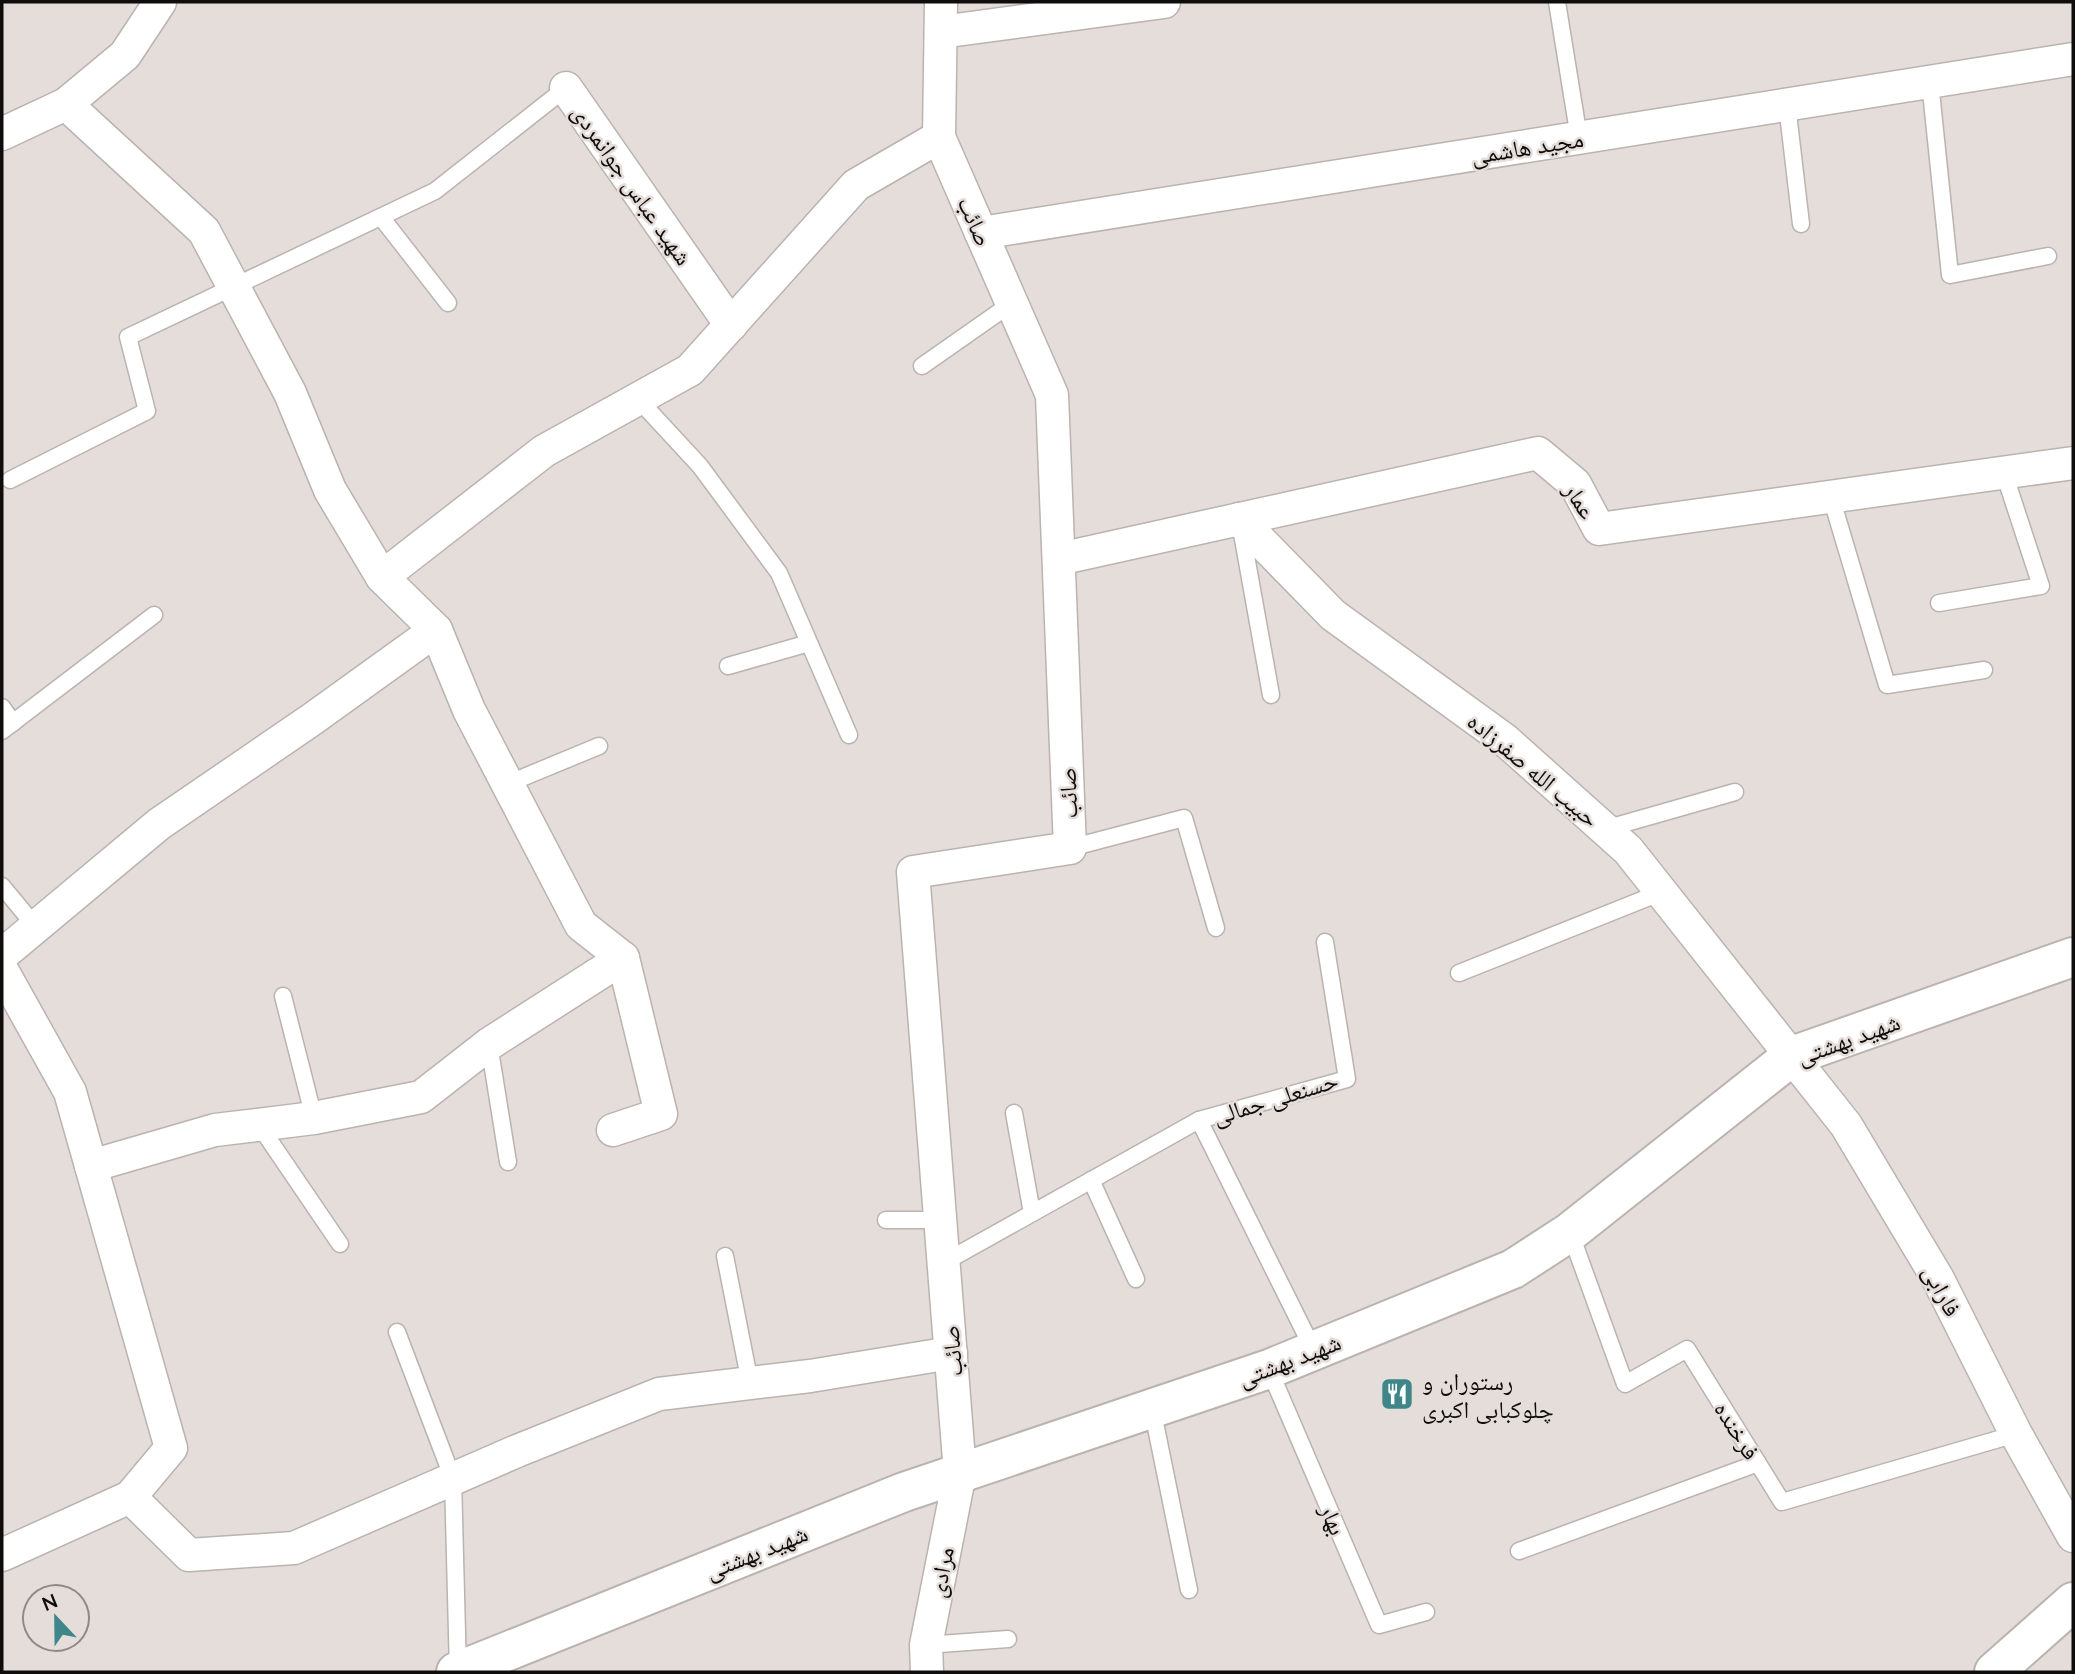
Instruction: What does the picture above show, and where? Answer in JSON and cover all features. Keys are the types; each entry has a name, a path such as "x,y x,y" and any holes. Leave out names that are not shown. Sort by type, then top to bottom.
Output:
{"street":[{"path":"2,134 66,104 125,55 160,2"},
{"path":"941,17 1164,2"},
{"name":"صائب","path":"941,17 939,137 1052,395 1070,848 913,872 960,1473"},
{"name":"مجید هاشمی","path":"981,233 2073,59"},
{"name":"شهید عباس جوانمردی","path":"566,88 731,325"},
{"path":"66,104 204,231 290,393 330,491 382,577 436,630 469,710 581,925 623,958 661,1114 613,1130"},
{"path":"382,577 544,451 690,370 856,185 939,137"},
{"name":"عمار","path":"1059,559 1538,453 1575,484 1599,529 2073,463"},
{"name":"حبیب الله صفرزاده","path":"1240,519 1333,615 1505,740 1628,850 1792,1056"},
{"path":"2,955 159,824 436,630"},
{"name":"شهید بهشتی","path":"457,1672 904,1492 1269,1369 1513,1269 1570,1232 1792,1056 2073,957"},
{"path":"91,1166 215,1130 314,1118 421,1097 489,1044 623,958"},
{"path":"2,970 70,1092 171,1448 130,1497 2,1555"},
{"name":"فارابی","path":"1792,1056 1846,1125 1938,1279 2017,1434 2073,1536"},
{"path":"130,1497 189,1555 294,1548 659,1394 810,1376 951,1353"},
{"name":"مرادی","path":"926,1658 960,1473"},
{"path":"1994,1672 2073,1602"}],"lane":[{"path":"1557,2 1579,138"},
{"path":"1930,82 1950,275 2048,256"},
{"name":"شهید عباس جوانمردی","path":"10,480 147,411 128,337 435,191 566,88"},
{"path":"1787,105 1801,224"},
{"path":"381,217 448,303"},
{"path":"922,366 1012,303"},
{"path":"638,399 700,466 779,573 849,735"},
{"path":"1939,603 2041,586 2004,473"},
{"path":"1830,497 1887,685 1984,670"},
{"path":"1240,519 1271,695"},
{"path":"2,707 7,727 154,615"},
{"path":"728,666 809,643"},
{"path":"508,784 599,746"},
{"path":"1605,829 1735,792"},
{"path":"1070,848 1184,818 1216,928"},
{"path":"2,886 36,927"},
{"path":"1459,973 1662,892"},
{"name":"حسنعلی جمالی","path":"1314,1351 1199,1120 1347,1079 1325,942"},
{"path":"283,996 314,1118"},
{"path":"489,1044 508,1162"},
{"path":"1014,1113 1032,1213"},
{"path":"943,1263 1199,1120"},
{"path":"259,1125 340,1244"},
{"path":"1091,1180 1136,1279"},
{"path":"886,1220 940,1220"},
{"name":"فرخنده","path":"1570,1232 1625,1384 1687,1349 1782,1502 2017,1434"},
{"path":"725,1256 750,1383"},
{"path":"397,1332 453,1479 457,1672"},
{"name":"بهار","path":"1269,1369 1379,1625 1426,1612"},
{"path":"1152,1408 1189,1590"},
{"path":"1520,1551 1758,1463"},
{"path":"926,1658 1008,1639"}],"place":[{"name":"رستوران و چلوکبابی اکبری","path":"1397,1394"}]}
